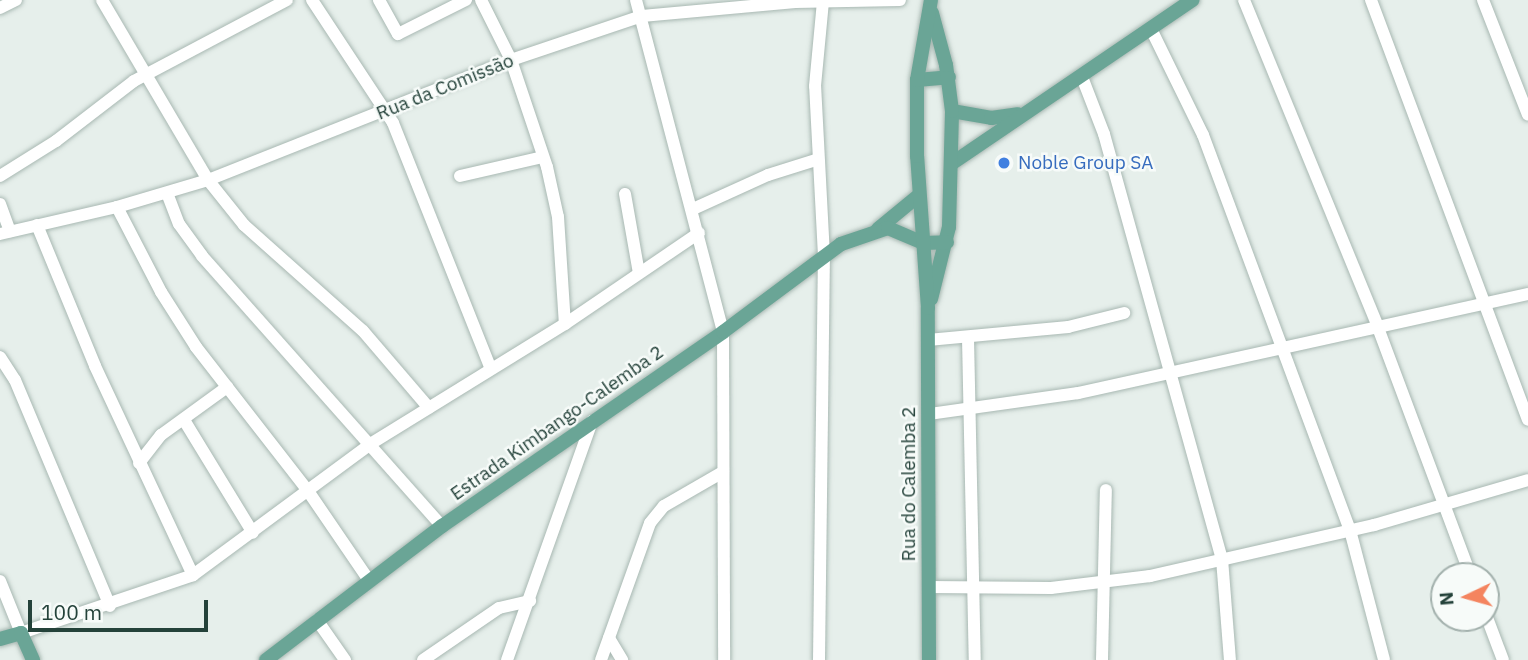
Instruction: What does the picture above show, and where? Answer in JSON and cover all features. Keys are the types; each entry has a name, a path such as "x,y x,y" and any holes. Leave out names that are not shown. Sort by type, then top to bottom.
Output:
{"main road":[{"path":"951,164 1022,113 1082,77 1192,0"},
{"name":"Rua do Calemba 2","path":"929,308 947,242 952,111 949,77 931,6"},
{"name":"Rua do Calemba 2","path":"929,660 929,308 918,196 917,80 931,6"},
{"path":"917,80 949,77"},
{"path":"952,111 991,118 1022,113"},
{"name":"Estrada Kimbango-Calemba 2","path":"266,660 368,579 442,526 723,332 824,256 877,230 918,196"},
{"path":"877,230 894,228 923,243 947,242"},
{"path":"0,639 21,634 33,660"}],"street":[{"path":"0,8 16,0"},
{"path":"102,0 208,180 253,233 363,331 429,408"},
{"path":"0,176 148,74 287,0"},
{"path":"312,0 384,111 438,228 490,367"},
{"path":"379,0 398,34 466,0"},
{"path":"481,0 511,60 543,157 558,217 565,324"},
{"path":"636,0 693,209 723,332 724,660"},
{"name":"Rua da Comissão","path":"5,233 117,207 208,180 511,60 642,16 823,2 901,0"},
{"path":"1244,0 1377,325 1466,562"},
{"path":"1483,0 1504,43 1528,115"},
{"path":"1374,1 1482,303 1528,420"},
{"path":"820,660 824,256 816,160 814,86 823,2"},
{"path":"1151,29 1203,135 1280,348 1350,530 1384,660"},
{"path":"1082,77 1104,134 1222,559 1230,660"},
{"path":"460,176 543,157"},
{"path":"693,209 768,175 816,160"},
{"path":"167,193 179,224 202,256 372,443 442,526"},
{"path":"625,194 639,273"},
{"path":"0,204 5,233"},
{"path":"117,207 161,292 227,387 308,491 368,579"},
{"path":"37,225 139,463 193,575"},
{"path":"0,582 21,634 110,606 193,575 372,443 490,367 565,324 699,233"},
{"path":"929,414 969,410 1171,373 1377,325 1528,294"},
{"path":"928,340 1068,327 1124,313"},
{"path":"968,338 970,589 975,660"},
{"path":"0,357 15,380 110,606"},
{"path":"139,463 161,435 227,387"},
{"path":"184,420 253,533"},
{"path":"507,660 592,421"},
{"path":"601,660 656,514 723,472"},
{"path":"929,587 970,589 1104,583 1350,530 1528,480"},
{"path":"1102,660 1106,490"},
{"path":"423,660 499,608 530,601"},
{"path":"317,620 345,660"},
{"path":"1492,632 1503,660"},
{"path":"608,638 622,660"}],"place":[{"name":"Noble Group SA","path":"1004,163"}]}
